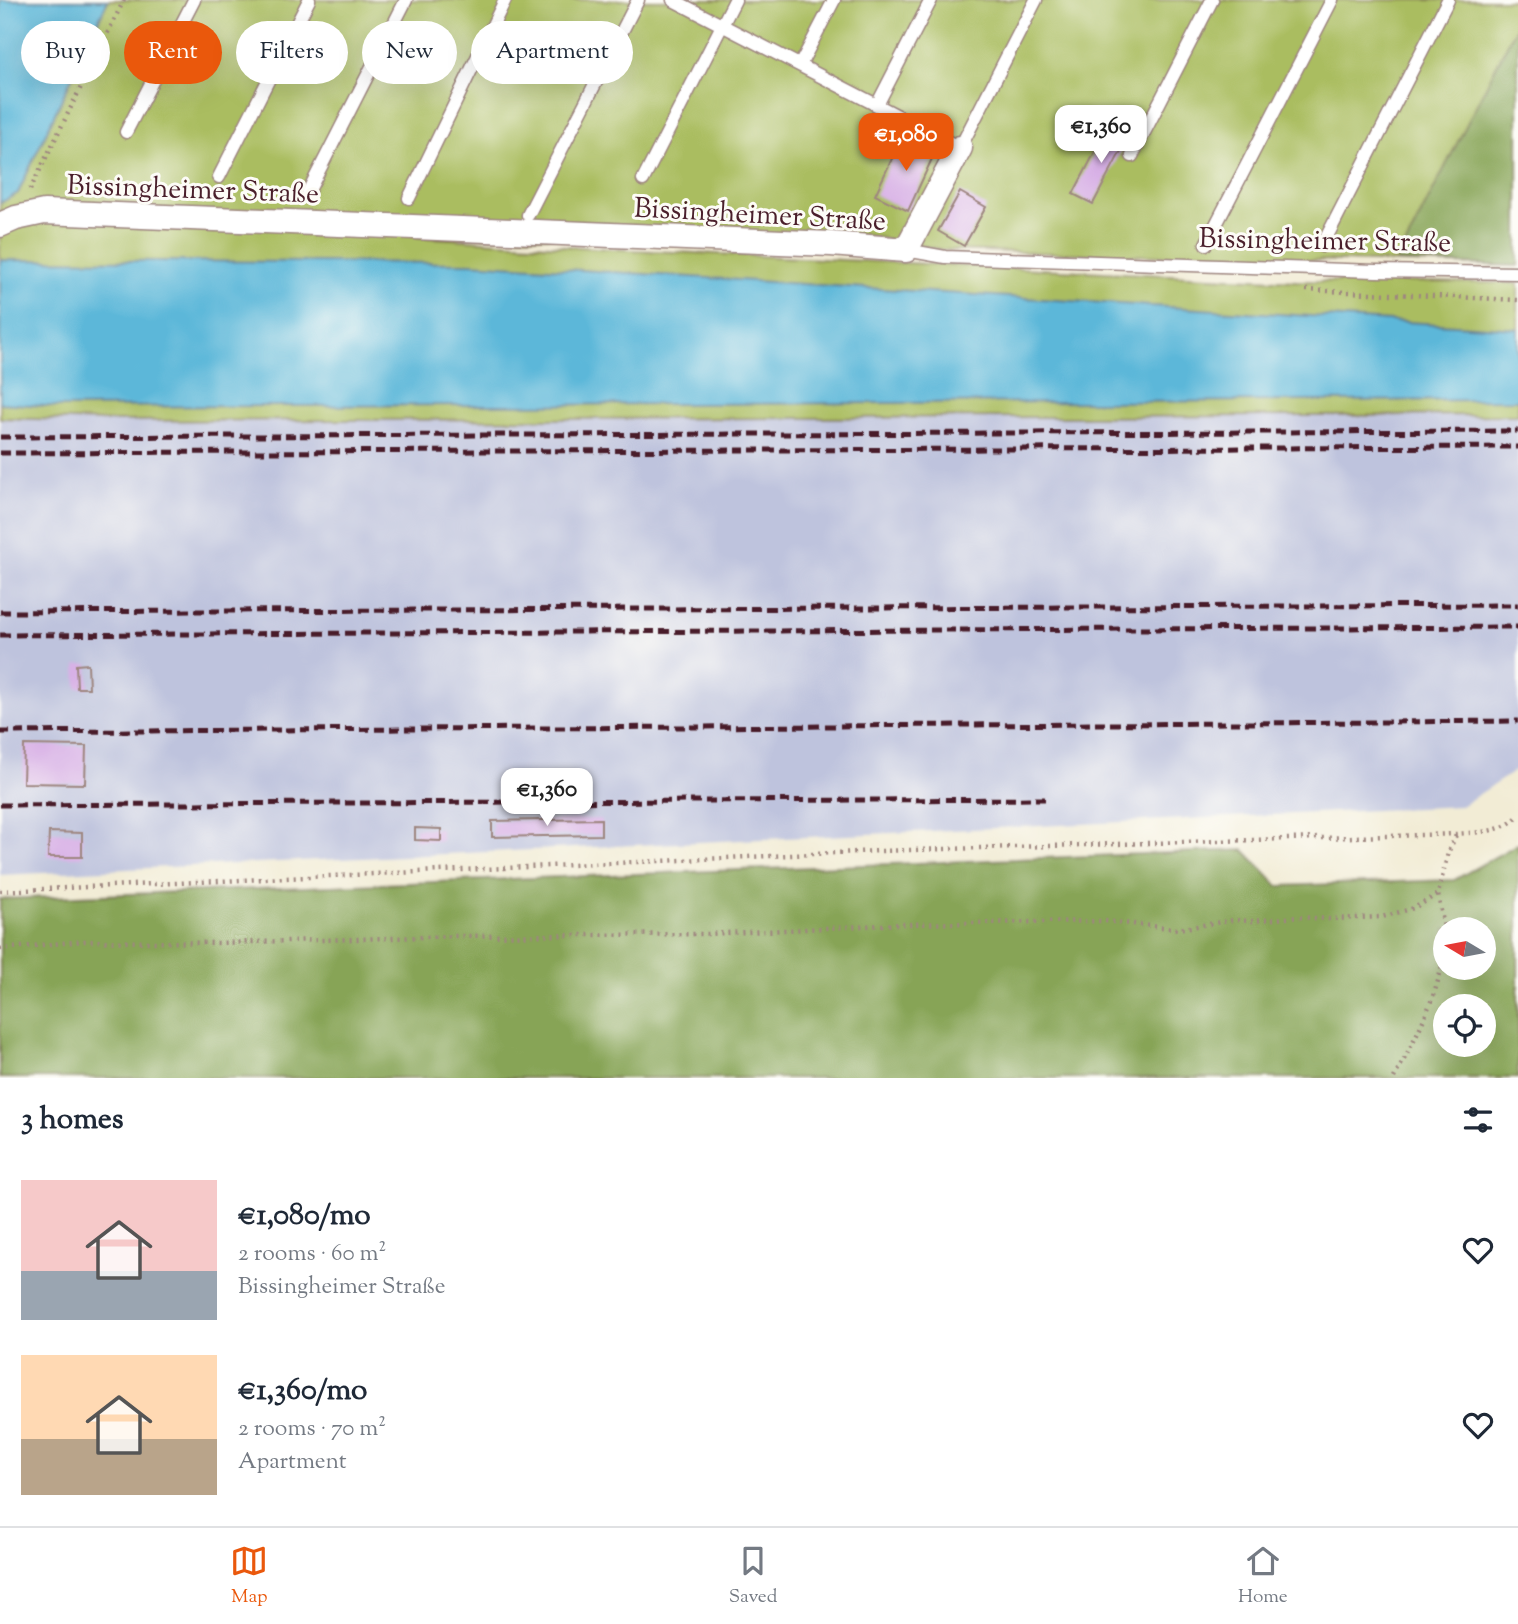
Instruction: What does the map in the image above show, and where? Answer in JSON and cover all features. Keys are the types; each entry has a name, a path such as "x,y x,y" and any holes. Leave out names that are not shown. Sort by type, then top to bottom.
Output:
{"street":[{"path":"906,250 960,148"},
{"name":"Bissingheimer Straße","path":"8,222 44,212 831,244 906,250"}],"lane":[{"path":"126,132 194,0"},
{"path":"219,177 309,0"},
{"path":"307,194 406,0"},
{"path":"409,198 505,0"},
{"path":"528,215 638,0"},
{"path":"673,0 960,148 1035,0"},
{"path":"643,180 735,0"},
{"path":"800,65 834,0"},
{"path":"877,105 931,0"},
{"path":"1132,156 1212,0"},
{"path":"1206,244 1332,0"},
{"path":"1322,246 1448,0"},
{"name":"Bissingheimer Straße","path":"906,250 944,257 1518,273"}],"path":[{"path":"8,222 124,0"},
{"path":"0,891 879,851 1456,834 1502,828 1515,822 1518,816"},
{"path":"1442,917 1438,894 1448,853 1456,834"},
{"path":"0,949 84,942 219,943 458,936 707,934 916,923 1105,921 1178,929 1234,920 1382,917 1414,908 1438,894"},
{"path":"1394,1078 1438,980"}],"shaded area":[{"path":"1518,415 1518,769 1461,806 0,875 0,418 106,421"}],"green space":[{"path":"108,0 1518,0 1518,266 943,250 865,235 417,237 631,250 1297,281 1518,283 1518,415 106,421 0,418 0,203 18,193 69,84 110,84 110,21 98,21"},
{"path":"1518,23 1518,266 1397,262"},
{"path":"1518,844 1518,1078 0,1078 0,899 1244,850 1278,886 1454,880"}],"water":[{"path":"0,0 108,0 98,21 21,21 21,84 69,84 18,193 0,203"},
{"path":"0,260 470,263 1518,329 1518,400 60,407 0,403"}],"building":[{"path":"1109,125 1129,136 1093,204 1073,194"},
{"path":"903,135 936,150 908,211 875,195"},
{"path":"960,192 986,207 964,246 938,231"},
{"path":"88,664 89,688 77,688 76,665"},
{"path":"24,745 86,746 85,784 23,783"},
{"path":"601,819 601,835 492,837 492,821"},
{"path":"415,828 441,829 441,841 415,840"},
{"path":"49,832 82,833 82,857 48,857"}],"railway":[{"path":"0,437 1518,431"},
{"path":"0,453 1518,447"},
{"path":"0,612 1518,605"},
{"path":"0,635 1518,627"},
{"path":"0,732 1518,721"},
{"path":"0,805 1046,799"}]}
